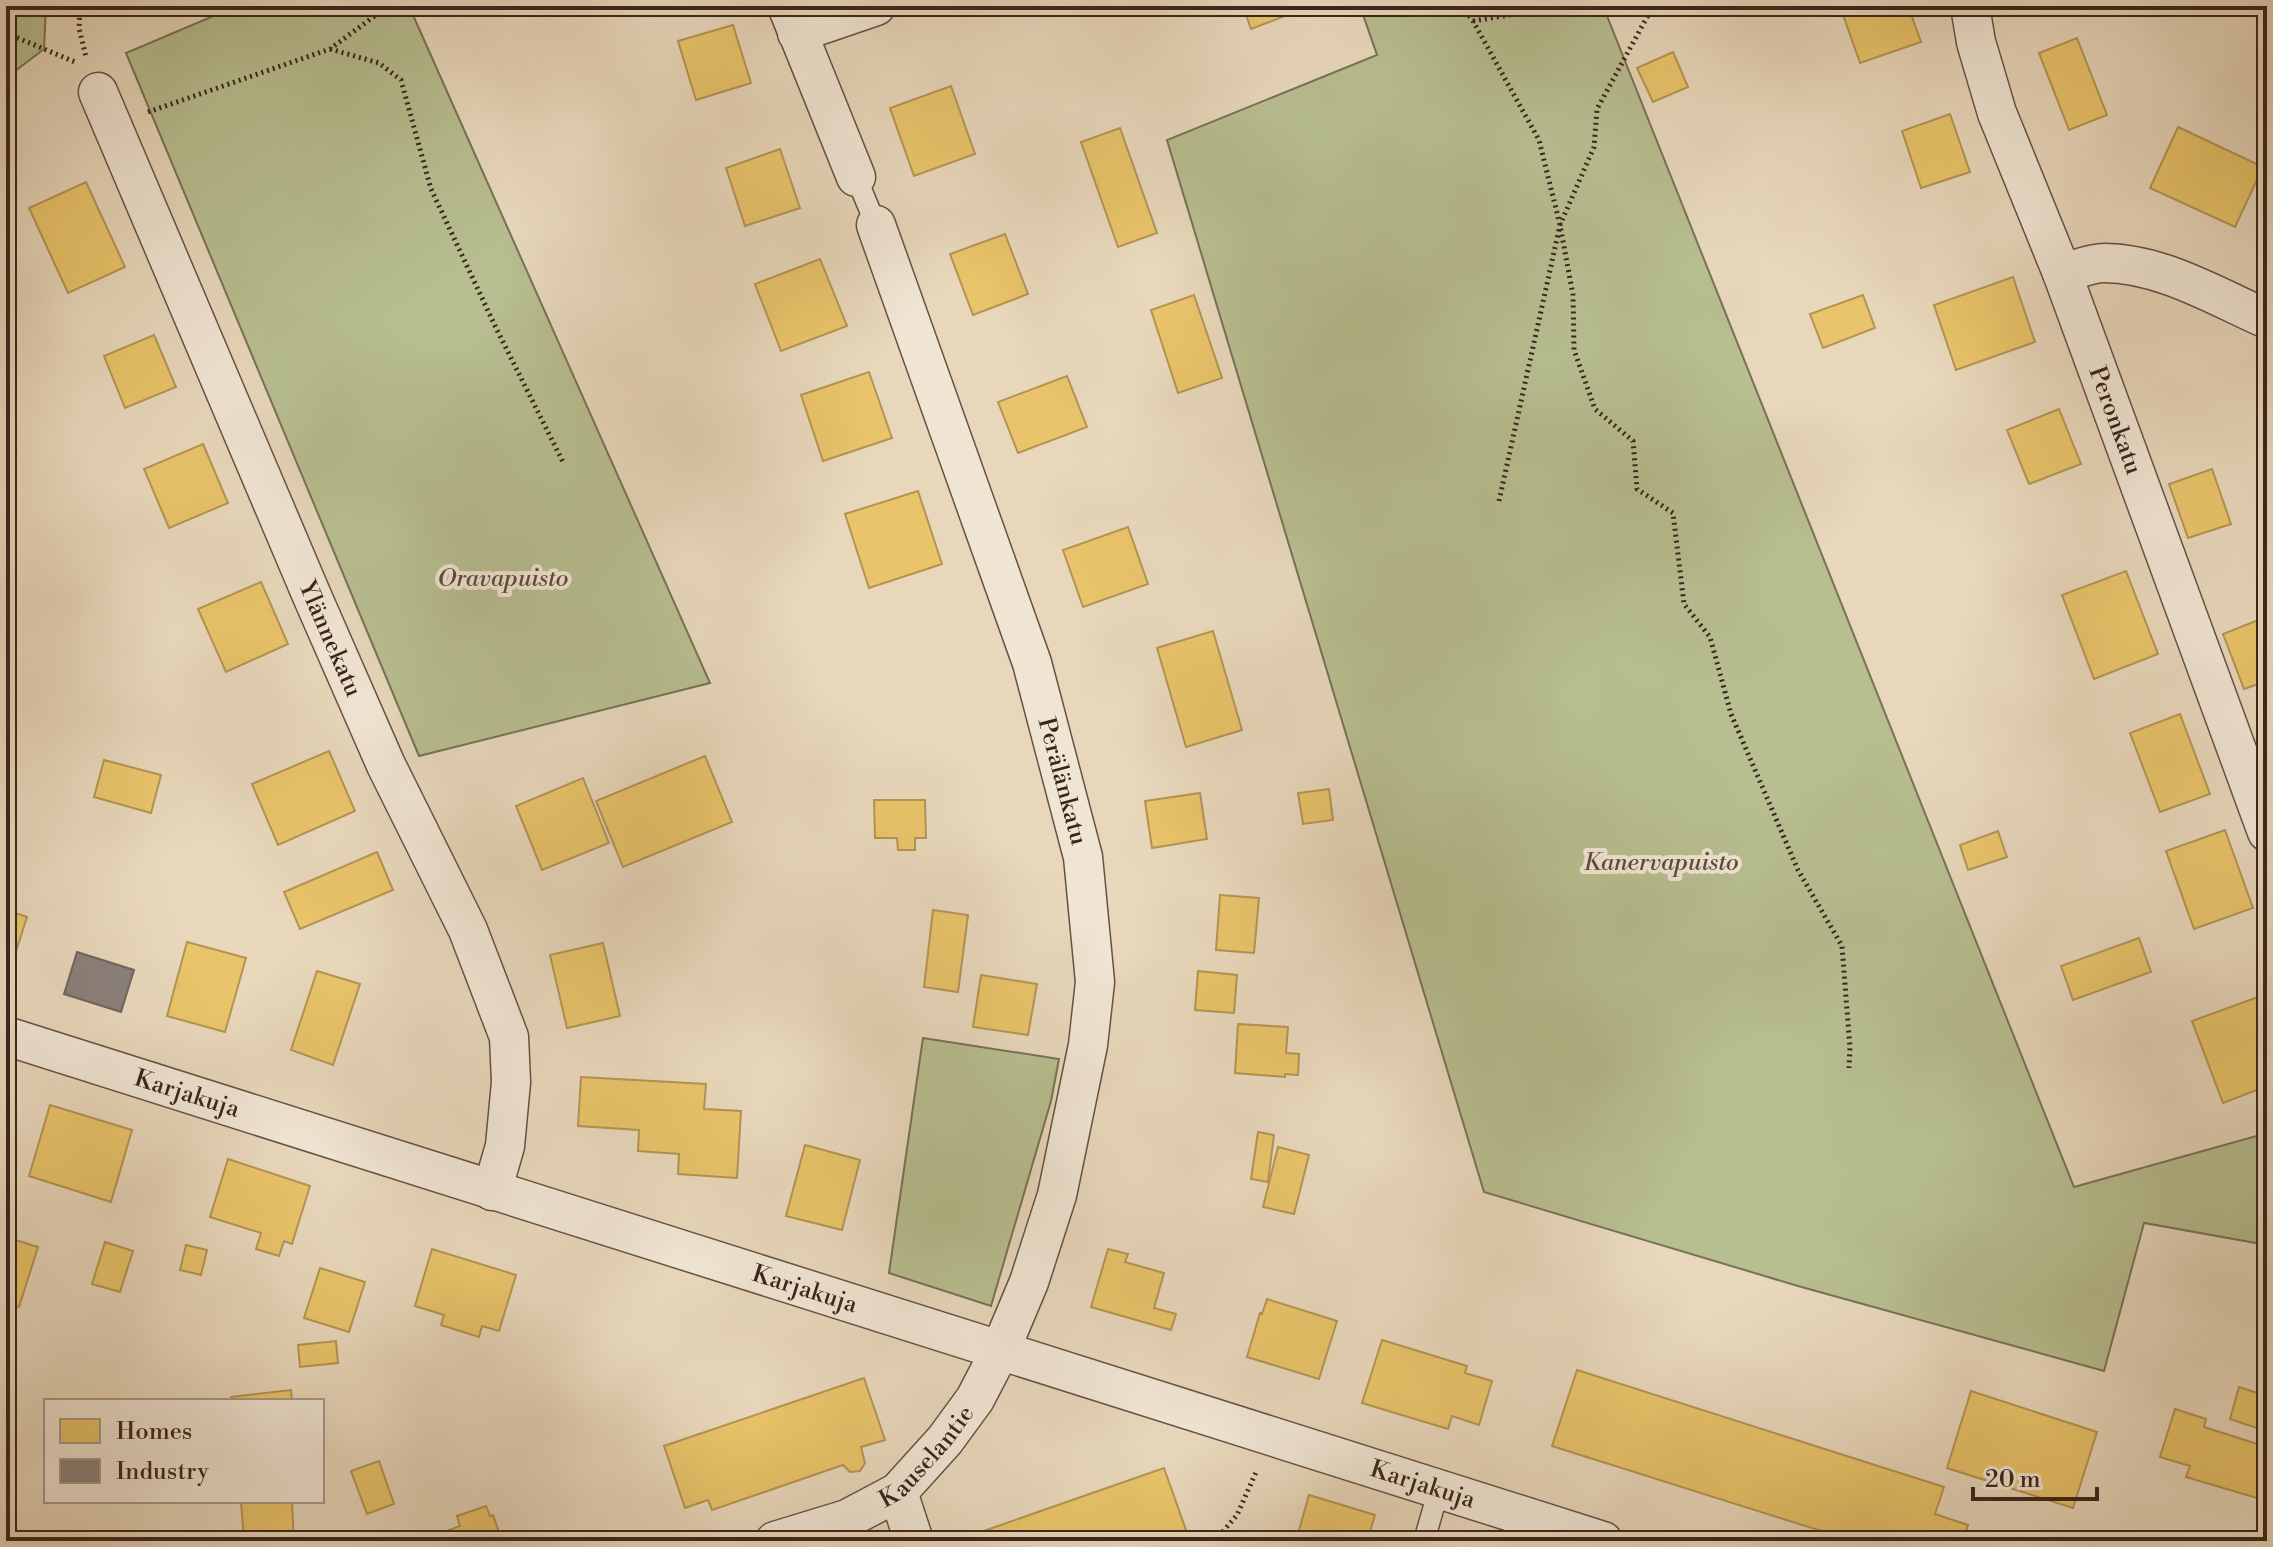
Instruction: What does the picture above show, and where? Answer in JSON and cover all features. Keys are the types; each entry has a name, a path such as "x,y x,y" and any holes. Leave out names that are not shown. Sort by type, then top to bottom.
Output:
{"street":[{"path":"856,177 792,20 876,6"},
{"name":"Peronkatu","path":"1970,6 1976,42 1997,113 2062,273 2267,832"},
{"name":"Ylännekatu","path":"100,95 312,596 380,751 468,930 509,1037 511,1082 505,1146 492,1191"},
{"name":"Perälänkatu","path":"876,225 1032,663 1083,857 1095,982 1088,1045 1057,1195 1029,1282 1000,1351"},
{"path":"2062,273 2102,263 2140,267 2176,278 2267,319"},
{"name":"Karjakuja","path":"6,1036 1603,1541"},
{"name":"Kauselantie","path":"775,1541 847,1519 898,1492 945,1440 975,1399 1000,1351"},
{"path":"898,1492 914,1541"}],"lane":[{"path":"856,177 876,225"},
{"path":"1424,1541 1439,1489"}],"path":[{"path":"80,6 79,28 100,95"},
{"path":"6,33 100,95 330,49 388,6"},
{"path":"1462,6 1539,140 1573,295 1574,350 1595,409 1633,441 1637,489 1673,513 1684,604 1710,637 1731,714 1798,870 1842,946 1849,1068"},
{"path":"1473,21 1563,6"},
{"path":"1499,501 1560,225 1594,147 1597,109 1653,6"},
{"path":"330,49 379,63 401,80 431,189 563,462"},
{"path":"1215,1541 1237,1515 1258,1466"}],"green space":[{"path":"6,6 46,6 44,49 6,78"},
{"name":"Oravapuisto","path":"237,6 409,6 710,683 419,756 126,53"},
{"name":"Kanervapuisto","path":"1360,6 1603,6 2074,1187 2267,1133 2267,1245 2144,1223 2104,1371 1798,1286 1484,1192 1167,140 1377,55"},
{"path":"923,1038 1059,1059 1051,1101 991,1306 889,1273"}],"building: Homes":[{"path":"1243,6 1311,6 1251,29"},
{"path":"1840,6 1908,6 1921,42 1860,63"},
{"path":"733,25 751,83 696,100 678,41"},
{"path":"2077,38 2107,115 2069,130 2039,53"},
{"path":"1673,52 1688,87 1653,102 1637,68"},
{"path":"951,86 975,154 914,176 890,108"},
{"path":"1950,114 1970,172 1921,188 1902,131"},
{"path":"2178,127 2263,167 2235,227 2150,188"},
{"path":"1120,128 1157,233 1118,247 1081,142"},
{"path":"780,149 800,208 745,226 726,168"},
{"path":"86,182 125,267 68,293 29,208"},
{"path":"1005,234 1028,294 973,315 950,254"},
{"path":"820,259 847,326 781,351 755,284"},
{"path":"2013,277 2035,342 1956,370 1934,305"},
{"path":"1194,295 1222,378 1178,393 1151,310"},
{"path":"1863,295 1875,328 1823,348 1810,314"},
{"path":"154,335 176,387 125,408 104,356"},
{"path":"869,372 892,438 823,461 801,395"},
{"path":"1067,376 1087,427 1018,453 998,402"},
{"path":"2059,409 2081,464 2029,484 2007,430"},
{"path":"203,444 228,503 169,528 144,469"},
{"path":"2212,469 2231,524 2188,538 2169,484"},
{"path":"918,491 942,564 869,588 845,514"},
{"path":"1128,527 1148,584 1083,607 1063,550"},
{"path":"2126,571 2158,654 2094,679 2062,595"},
{"path":"261,582 288,644 226,672 198,609"},
{"path":"2266,617 2267,681 2244,689 2223,634"},
{"path":"1213,631 1242,730 1186,747 1157,648"},
{"path":"2180,714 2210,794 2160,812 2130,733"},
{"path":"329,751 355,811 278,845 252,784"},
{"path":"705,756 732,822 623,867 596,801"},
{"path":"104,760 161,775 151,813 94,797"},
{"path":"583,778 609,843 542,870 516,806"},
{"path":"1329,789 1333,820 1303,824 1298,793"},
{"path":"1200,793 1207,839 1152,848 1145,801"},
{"path":"874,800 925,800 926,838 915,838 915,850 898,850 897,838 875,838"},
{"path":"2225,830 2253,908 2194,929 2166,851"},
{"path":"1998,831 2007,857 1968,870 1960,845"},
{"path":"377,852 393,890 300,929 284,892"},
{"path":"1220,895 1259,898 1254,953 1216,950"},
{"path":"6,910 27,917 12,964 6,962"},
{"path":"933,910 968,915 958,992 924,987"},
{"path":"2139,938 2151,972 2073,1000 2061,966"},
{"path":"187,942 246,958 225,1032 167,1016"},
{"path":"603,943 620,1016 567,1028 550,955"},
{"path":"317,971 360,984 333,1065 291,1050"},
{"path":"1198,971 1237,975 1234,1013 1195,1010"},
{"path":"981,975 1037,984 1028,1035 973,1027"},
{"path":"2258,997 2267,1021 2267,1086 2223,1103 2192,1021"},
{"path":"1238,1024 1288,1027 1286,1053 1299,1054 1298,1075 1285,1074 1285,1077 1235,1073"},
{"path":"581,1077 706,1084 704,1109 741,1111 737,1178 678,1174 679,1154 638,1151 639,1130 578,1126"},
{"path":"50,1105 132,1130 111,1202 29,1176"},
{"path":"1258,1132 1274,1135 1268,1182 1251,1179"},
{"path":"805,1145 860,1160 842,1230 786,1216"},
{"path":"1278,1147 1309,1155 1294,1214 1263,1207"},
{"path":"228,1159 310,1186 292,1244 284,1241 279,1256 256,1249 261,1233 210,1217"},
{"path":"6,1237 38,1247 19,1307 6,1303"},
{"path":"105,1242 133,1251 120,1292 92,1284"},
{"path":"186,1245 207,1250 201,1275 180,1270"},
{"path":"432,1249 516,1275 499,1331 482,1326 479,1337 441,1325 444,1315 415,1306"},
{"path":"1108,1249 1128,1254 1125,1262 1164,1273 1154,1308 1176,1314 1171,1330 1091,1307"},
{"path":"320,1268 365,1282 349,1332 304,1318"},
{"path":"1267,1299 1337,1321 1319,1379 1247,1357"},
{"path":"1382,1340 1467,1366 1465,1373 1492,1381 1479,1425 1452,1416 1448,1429 1362,1403"},
{"path":"336,1341 338,1363 300,1367 298,1345"},
{"path":"1577,1370 1944,1487 1935,1514 1968,1525 1963,1541 1853,1541 1552,1446"},
{"path":"864,1378 885,1440 861,1447 865,1463 860,1471 850,1472 843,1465 712,1510 708,1500 685,1508 664,1446"},
{"path":"2239,1387 2267,1396 2263,1430 2230,1419"},
{"path":"291,1390 292,1399 231,1399"},
{"path":"1971,1391 2097,1432 2073,1508 1947,1468"},
{"path":"2175,1409 2206,1419 2204,1427 2267,1447 2267,1501 2186,1477 2190,1466 2160,1457"},
{"path":"379,1461 394,1504 367,1514 351,1471"},
{"path":"1164,1468 1186,1530 1155,1541 977,1541 975,1534"},
{"path":"1309,1495 1375,1515 1367,1541 1296,1541"},
{"path":"241,1503 292,1503 294,1541 244,1541"},
{"path":"486,1506 490,1516 493,1515 502,1541 435,1541 433,1536 460,1526 457,1516"}],"building: Industry":[{"path":"77,952 134,970 121,1012 64,994"}]}
